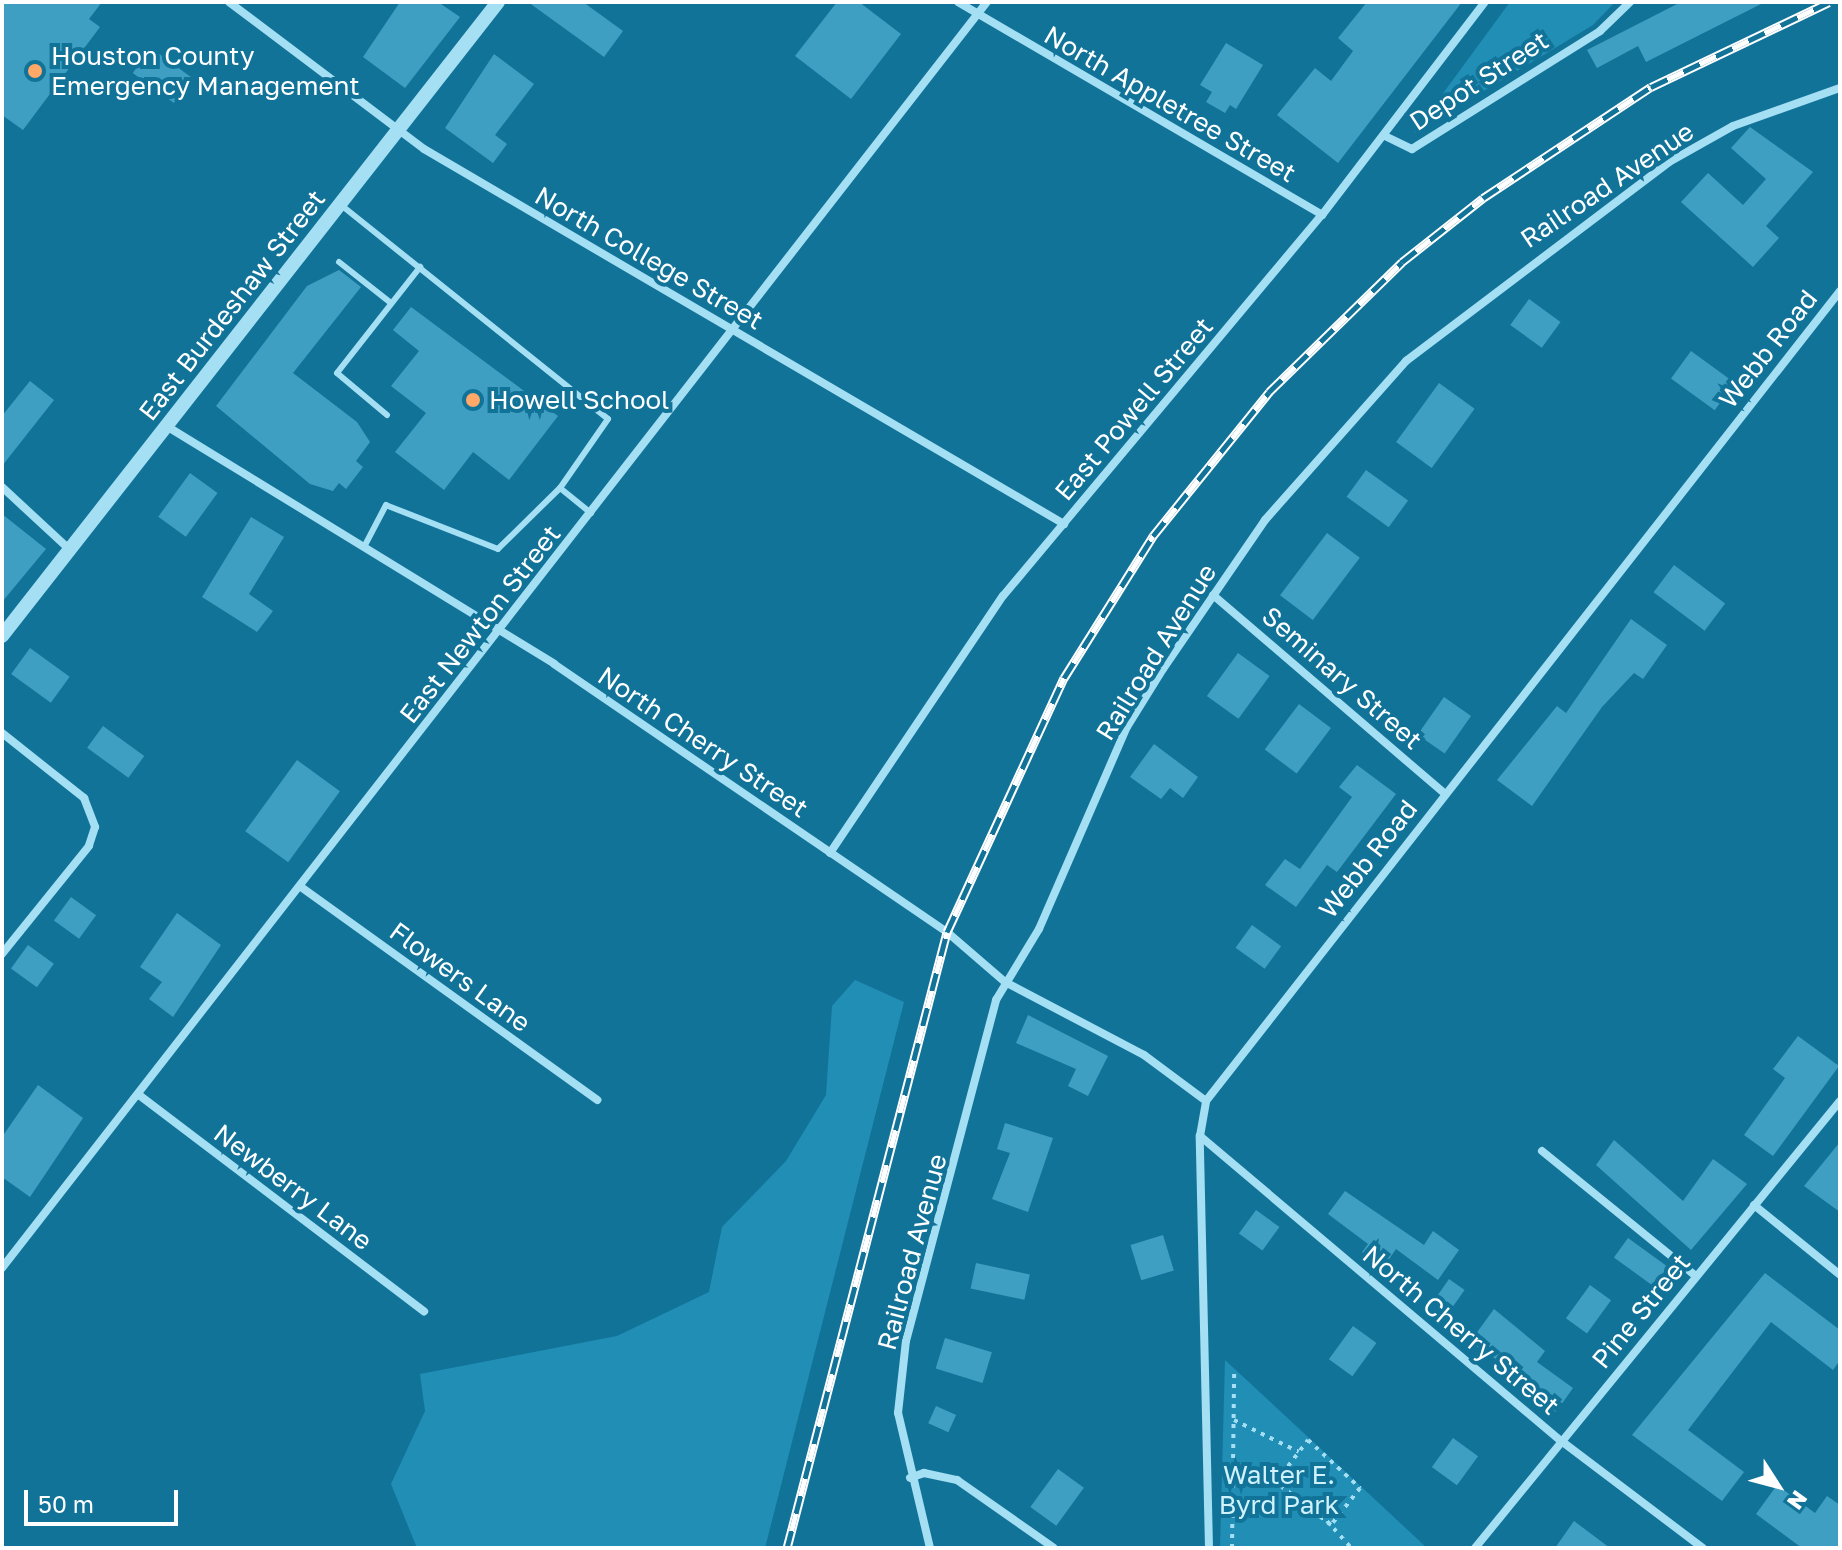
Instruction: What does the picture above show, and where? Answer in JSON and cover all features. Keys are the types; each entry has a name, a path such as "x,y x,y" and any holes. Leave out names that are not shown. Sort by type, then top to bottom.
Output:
{"street":[{"name":"North College Street","path":"229,2 398,131 1064,524"},
{"name":"East Burdeshaw Street","path":"2,636 498,2"},
{"name":"North Appletree Street","path":"958,2 1322,215"},
{"name":"East Newton Street","path":"2,1268 987,2"},
{"name":"East Powell Street","path":"830,853 976,633 1322,215 1485,2"},
{"name":"Depot Street","path":"1385,136 1412,149 1600,31 1630,2"},
{"name":"Railroad Avenue","path":"930,1548 910,1478 898,1413 906,1341 1005,982 1039,929 1127,727 1213,595 1359,411 1406,361 1508,277 1669,162 1733,126 1840,88"},
{"name":"Webb Road","path":"1209,1548 1200,1136 1206,1101 1444,793 1840,291"},
{"name":"North Cherry Street","path":"168,427 501,630 947,932 1005,982 1144,1055 1206,1101"},
{"path":"2,487 70,550"},
{"name":"Seminary Street","path":"1213,595 1444,793"},
{"path":"2,733 84,798 95,827 89,846 2,954"},
{"name":"Flowers Lane","path":"301,887 597,1100"},
{"name":"Newberry Lane","path":"139,1095 424,1311"},
{"name":"Pine Street","path":"1475,1548 1560,1440 1840,1101"},
{"name":"North Cherry Street","path":"1200,1136 1560,1440 1703,1548"},
{"path":"1542,1151 1696,1276"},
{"path":"1754,1205 1840,1275"},
{"path":"910,1478 924,1473 957,1480 1054,1548"}],"lane":[{"path":"341,205 608,419 560,488 498,549 386,505 364,547"},
{"path":"339,262 391,303"},
{"path":"387,415 337,373 420,267"},
{"path":"560,488 591,513"}],"path":[{"path":"1232,1548 1234,1373"},
{"path":"1234,1420 1299,1452"},
{"path":"1327,1521 1348,1505 1360,1488 1308,1440 1276,1482 1327,1521 1351,1548"},
{"path":"1318,1548 1326,1548"}],"green space":[{"path":"1510,2 1615,2 1593,25 1414,133"},
{"path":"855,980 904,1002 765,1548 417,1548 391,1484 425,1411 420,1374 617,1336 709,1292 722,1227 786,1161 826,1095 832,1006"},
{"name":"Walter E. Byrd Park","path":"1225,1360 1308,1437 1427,1548 1220,1548"}],"building":[{"name":"Houston County Emergency Management","path":"2,2 102,2 89,19 100,27 23,130 2,115"},
{"path":"400,2 438,2 460,17 405,88 363,57"},
{"path":"528,2 583,2 623,31 604,57"},
{"path":"837,2 859,2 901,34 851,99 795,56"},
{"path":"1367,2 1462,2 1338,163 1277,115 1315,68 1331,81 1353,51 1338,38"},
{"path":"1681,2 1765,2 1646,62 1638,46 1597,68 1587,50"},
{"path":"1226,43 1263,65 1236,109 1230,105 1225,113 1206,102 1212,92 1200,85"},
{"path":"151,48 192,78 174,103 133,73"},
{"path":"494,54 534,84 495,135 507,144 493,163 445,128"},
{"path":"1750,127 1813,172 1766,226 1779,238 1753,267 1681,202 1708,173 1743,205 1766,179 1731,148"},
{"path":"339,270 361,287 293,373 357,422 370,442 356,461 363,467 346,489 339,483 333,491 310,484 216,406 307,286"},
{"path":"1529,299 1561,322 1542,348 1510,325"},
{"name":"Howell School","path":"411,307 558,416 509,480 473,452 444,490 395,452 426,413 391,386 419,351 393,330"},
{"path":"1691,351 1735,383 1715,410 1671,379"},
{"path":"30,381 54,400 2,466 2,416"},
{"path":"1439,383 1475,409 1432,468 1396,442"},
{"path":"1366,470 1408,501 1389,527 1347,497"},
{"path":"190,473 218,493 186,537 158,517"},
{"path":"2,514 46,549 2,602"},
{"path":"251,517 284,537 249,594 273,611 257,632 202,597"},
{"path":"1327,533 1360,558 1313,620 1280,595"},
{"path":"1674,565 1725,604 1705,631 1654,592"},
{"path":"1631,619 1667,645 1643,679 1634,673 1602,707 1532,806 1497,780 1557,706 1566,713"},
{"path":"30,648 70,677 51,703 11,674"},
{"path":"1238,653 1270,676 1238,719 1207,696"},
{"path":"1444,697 1471,716 1445,754 1418,735"},
{"path":"1299,704 1331,728 1297,774 1265,750"},
{"path":"103,726 144,756 128,778 87,748"},
{"path":"1154,744 1198,777 1183,798 1170,788 1161,799 1130,777"},
{"path":"297,760 340,791 288,862 245,831"},
{"path":"1357,765 1396,794 1337,872 1327,865 1296,907 1265,885 1285,859 1300,869 1352,797 1339,787"},
{"path":"71,897 96,915 79,939 54,920"},
{"path":"177,913 221,945 173,1017 149,999 162,982 140,967"},
{"path":"1252,925 1281,946 1265,969 1236,948"},
{"path":"28,945 54,964 37,987 11,968"},
{"path":"1028,1015 1108,1056 1088,1096 1068,1086 1076,1069 1016,1043"},
{"path":"1798,1036 1839,1066 1773,1156 1744,1135 1785,1078 1773,1069"},
{"path":"38,1085 83,1118 30,1197 2,1177 2,1137"},
{"path":"1005,1123 1053,1138 1028,1212 992,1199 1010,1153 997,1149"},
{"path":"1614,1140 1683,1201 1713,1159 1747,1184 1691,1250 1596,1165"},
{"path":"1840,1142 1840,1212 1804,1186"},
{"path":"1345,1191 1424,1245 1433,1231 1459,1250 1438,1280 1396,1249 1383,1268 1362,1252 1368,1244 1328,1214"},
{"path":"1256,1210 1279,1227 1262,1251 1239,1233"},
{"path":"1163,1235 1174,1270 1141,1280 1130,1245"},
{"path":"1628,1238 1668,1267 1654,1286 1614,1257"},
{"path":"976,1263 1030,1274 1024,1300 971,1288"},
{"path":"1765,1273 1840,1330 1840,1360 1833,1370 1771,1322 1688,1430 1744,1472 1722,1501 1632,1435"},
{"path":"1449,1279 1465,1290 1453,1306 1438,1295"},
{"path":"1590,1285 1611,1300 1587,1333 1566,1318"},
{"path":"1494,1309 1545,1351 1537,1362 1573,1388 1556,1412 1535,1397 1541,1389 1470,1342"},
{"path":"1353,1326 1376,1343 1352,1376 1329,1359"},
{"path":"945,1338 992,1352 983,1383 936,1369"},
{"path":"936,1406 956,1415 948,1432 928,1423"},
{"path":"1453,1438 1478,1456 1457,1485 1432,1467"},
{"path":"1058,1469 1084,1488 1056,1526 1030,1507"},
{"path":"1777,1485 1815,1513 1827,1496 1840,1505 1840,1548 1802,1548 1756,1514"},
{"path":"1574,1521 1610,1548 1555,1548"}],"railway":[{"path":"787,1548 947,932 1064,678 1153,536 1269,392 1402,262 1483,198 1651,87 1829,2"}],"place":[{"name":"Houston County Emergency Management","path":"35,71"},
{"name":"Howell School","path":"473,400"}]}
